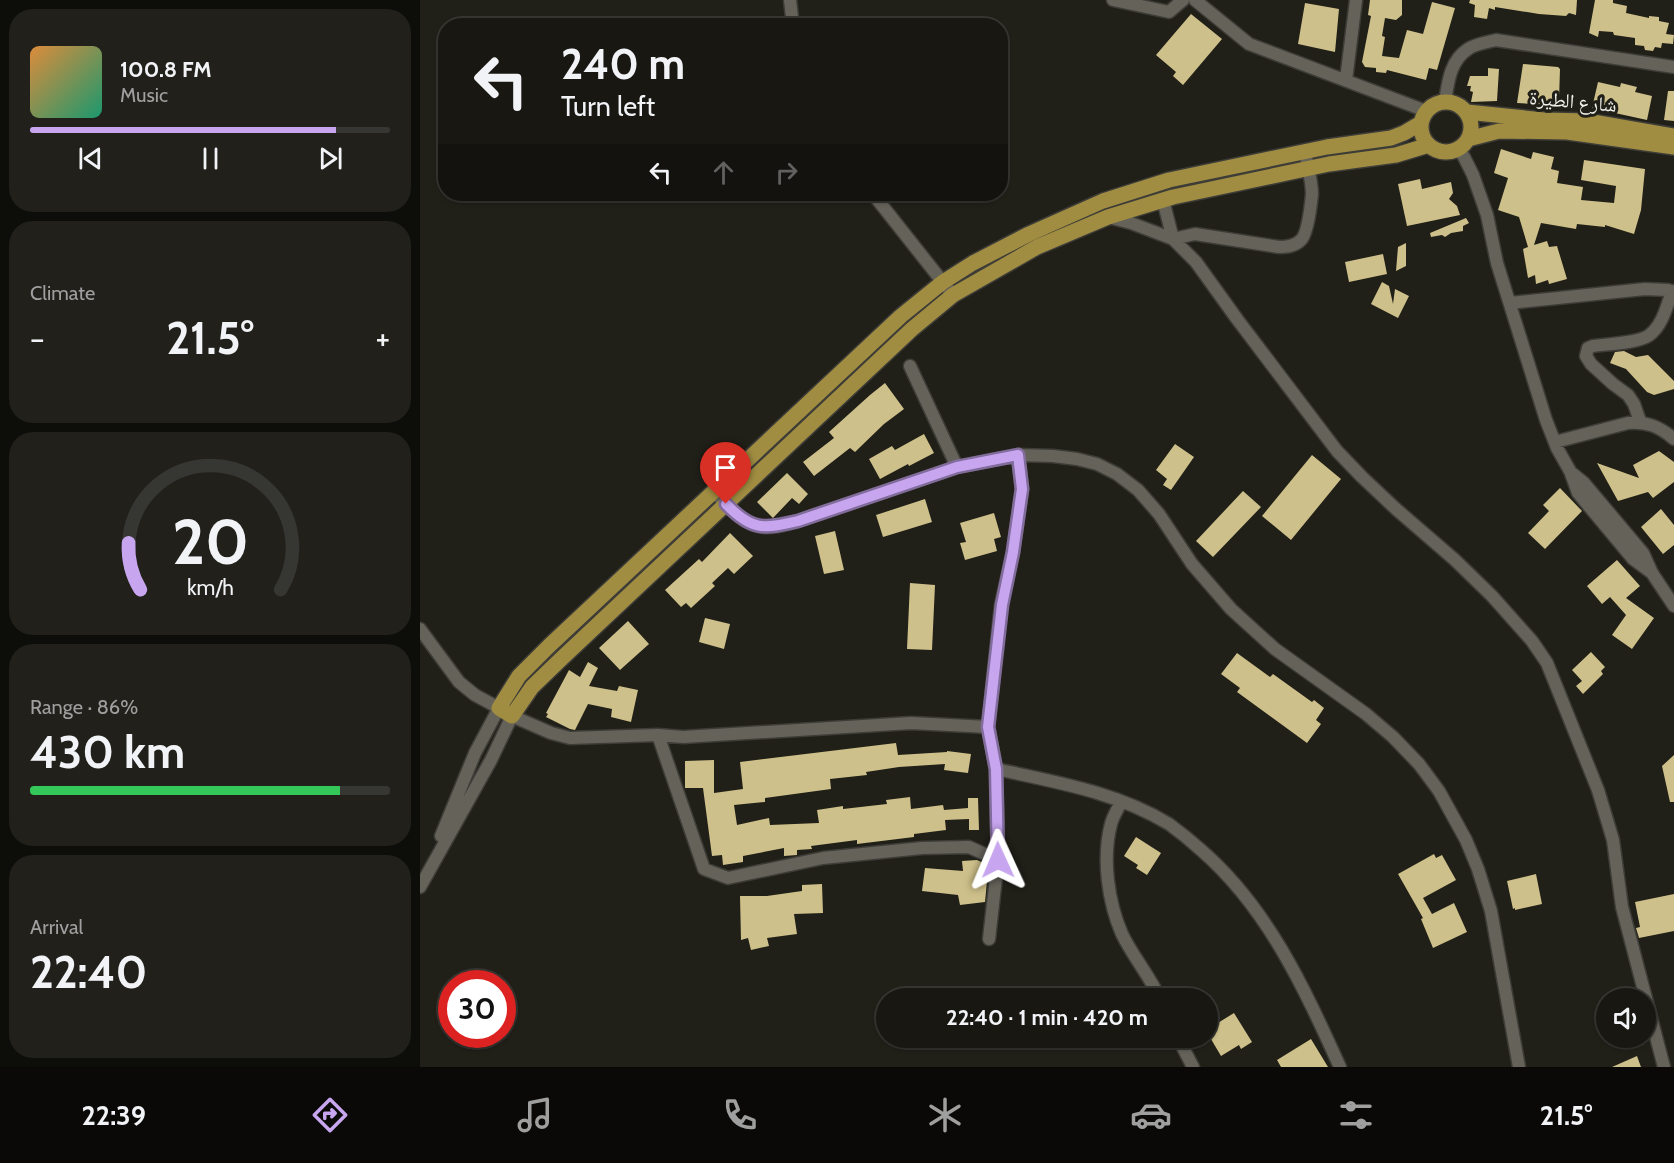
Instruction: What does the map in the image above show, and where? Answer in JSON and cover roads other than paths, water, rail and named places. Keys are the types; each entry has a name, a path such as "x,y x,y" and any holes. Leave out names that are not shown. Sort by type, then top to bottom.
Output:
{"main road":[{"path":"506,712 519,676 901,316 943,282 973,263 1029,234 1103,201 1169,180 1305,151 1391,138 1404,133 1424,117 1431,106 1440,102 1459,105 1467,112 1471,131 1463,143 1452,151 1442,152 1425,142 1421,133 1424,117"},
{"name":"شارع الطيرة","path":"1467,112 1545,120 1587,121 1674,136"},
{"name":"شارع الطيرة","path":"1463,143 1498,131 1567,132 1674,147"},
{"path":"506,712 912,329 953,295 1037,248 1108,218 1163,200 1308,168 1396,155 1429,145"}],"street":[{"path":"790,0 792,18"},
{"path":"1113,0 1169,12 1183,0"},
{"path":"1195,0 1250,44 1346,80 1424,117"},
{"path":"1346,80 1356,0"},
{"path":"1445,102 1450,72 1456,62 1469,48 1496,40 1674,68"},
{"path":"1463,143 1464,157 1487,215 1497,263 1555,442 1570,471 1584,483 1643,553 1652,573 1674,606"},
{"path":"1173,239 1195,234 1280,247 1294,245 1304,237 1312,193 1305,151"},
{"path":"1163,200 1173,239"},
{"path":"879,201 953,295"},
{"path":"1108,218 1131,223 1173,239 1196,262 1337,451 1387,501 1455,560 1492,596 1532,641 1547,663 1598,790 1612,840 1622,906 1664,1067"},
{"path":"1510,303 1645,289 1673,292 1664,314 1650,335 1641,339 1593,346 1586,352 1592,364 1628,395 1634,404 1640,422"},
{"path":"910,366 957,467"},
{"path":"1555,442 1640,422 1655,426 1674,439"},
{"path":"714,492 736,514 749,523 763,527 775,527 957,467 1018,455 1077,459 1097,464 1117,474 1138,490 1159,514 1192,564 1231,609 1275,649 1366,714 1393,737 1419,764 1439,791 1466,840 1491,911 1519,1067"},
{"path":"989,939 998,860 996,769 988,727 1002,605 1013,552 1022,489 1018,455"},
{"path":"420,629 459,682 475,695 551,733 570,738 658,735 683,737 910,723 988,727"},
{"path":"420,886 475,753 506,712"},
{"path":"658,735 704,869 728,878 823,858 922,848 969,847 998,860"},
{"path":"996,769 1100,793 1169,825 1211,858 1260,914 1284,952 1306,993 1340,1067"},
{"path":"1121,802 1111,822 1107,849 1111,899 1123,934 1155,988"},
{"path":"1183,1048 1193,1067"}]}
